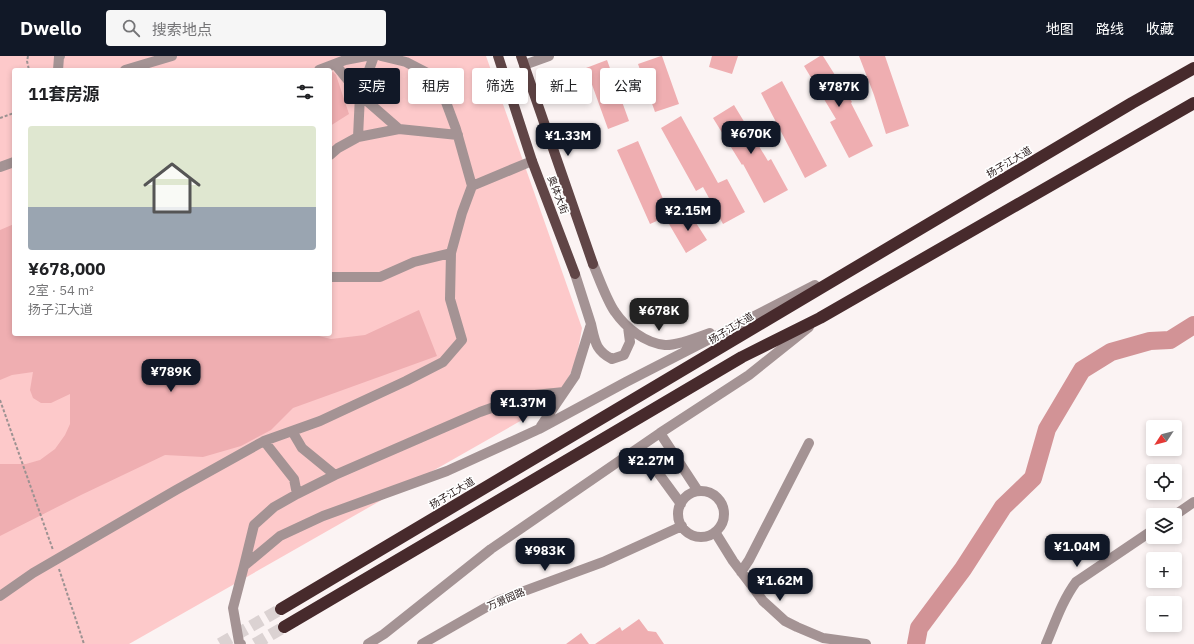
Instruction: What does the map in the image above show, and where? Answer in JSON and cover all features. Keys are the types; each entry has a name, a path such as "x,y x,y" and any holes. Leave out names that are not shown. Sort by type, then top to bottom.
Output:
{"highway":[{"name":"扬子江大道","path":"281,609 1118,111 1194,68"},
{"path":"284,627 742,357 820,318 1194,103"}],"main road":[{"name":"奥体大街","path":"498,56 532,161 575,274"},
{"name":"奥体大街","path":"523,60 593,264"}],"street":[{"path":"58,68 60,56"},
{"path":"139,68 153,66 172,56"},
{"path":"324,68 345,60 366,56"},
{"path":"370,68 374,56"},
{"path":"0,596 33,573 264,441 320,421 443,362 462,340 450,299 451,253 472,186 458,135 437,78 406,62 380,56"},
{"path":"523,60 549,56"},
{"path":"335,64 344,75"},
{"path":"358,137 360,104"},
{"path":"370,104 398,129"},
{"path":"332,153 338,148 358,137 398,129 458,135"},
{"path":"472,186 532,161"},
{"path":"0,167 12,163"},
{"path":"244,566 280,536 316,520 447,471 539,429 626,382 899,242"},
{"path":"332,277 380,277 414,262 451,253"},
{"path":"593,264 614,311 628,327 641,336 666,345 691,340 753,318"},
{"path":"575,274 596,344 602,354 612,360 624,355 630,342 628,327"},
{"path":"368,644 384,634 491,549 660,433 749,375 820,318"},
{"path":"539,429 575,376 591,324"},
{"path":"240,644 232,608 254,525 274,507 336,475 480,412 525,396 564,392"},
{"path":"292,432 302,448 336,475"},
{"path":"660,433 698,491"},
{"path":"264,441 294,479 297,494"},
{"path":"741,572 749,560 809,443"},
{"path":"640,448 681,504"},
{"path":"698,491 705,491 718,498 724,512 723,520 720,526 715,532 709,535 701,536 687,532 679,519 678,511 685,498 691,493 698,491"},
{"path":"1182,510 1194,502"},
{"name":"万景园路","path":"422,644 497,601 602,562 682,526"},
{"path":"715,532 741,572 763,601 785,621 822,638 866,644"},
{"path":"1046,644 1063,603 1076,582 1146,535"}],"path":[{"path":"28,56 27,62 28,68"},
{"path":"0,118 12,114"},
{"path":"0,400 84,644"}],"shaded area":[{"path":"0,56 486,56 490,68 472,68 472,104 503,104 582,328 573,368 560,391 545,407 129,644 0,644"}],"building":[{"path":"662,56 679,104 655,112 652,104 656,104 656,68 639,68 638,64"},
{"path":"712,56 738,56 732,74 709,67"},
{"path":"820,56 823,56 852,102 851,103 873,146 849,158 830,122 836,119 804,66"},
{"path":"859,56 885,56 909,126 886,134 874,95"},
{"path":"607,60 610,68 600,68 600,104 623,104 629,121 608,129 592,85 592,68 586,68"},
{"path":"333,72 336,75 344,99 344,104 346,104 349,114 332,125"},
{"path":"782,81 827,166 805,178 761,93"},
{"path":"734,105 768,161 771,159 788,190 764,203 743,164 742,165 713,118"},
{"path":"681,116 718,183 727,179 745,212 723,224 703,187 696,191 661,128"},
{"path":"638,141 670,215 650,224 617,150"},
{"path":"689,212 707,240 686,253 669,224"},
{"path":"12,225 12,336 319,336 331,339 365,335 419,310 437,356 293,408 271,430 241,446 203,457 165,455 0,536 0,464 26,464 40,460 55,449 65,435 70,424 70,394 51,403 41,403 33,398 30,390 33,372 12,375 0,380 0,230"},
{"path":"639,619 648,631 656,632 664,644 595,644 620,627 622,631"},
{"path":"581,633 589,644 566,644"}],"waterway":[{"path":"916,644 919,628 963,569 1003,507 1033,478 1047,429 1082,370 1111,352 1150,341 1170,340 1194,325"}],"tunnel":[{"path":"220,644 281,609"},
{"path":"255,644 284,627"}]}
